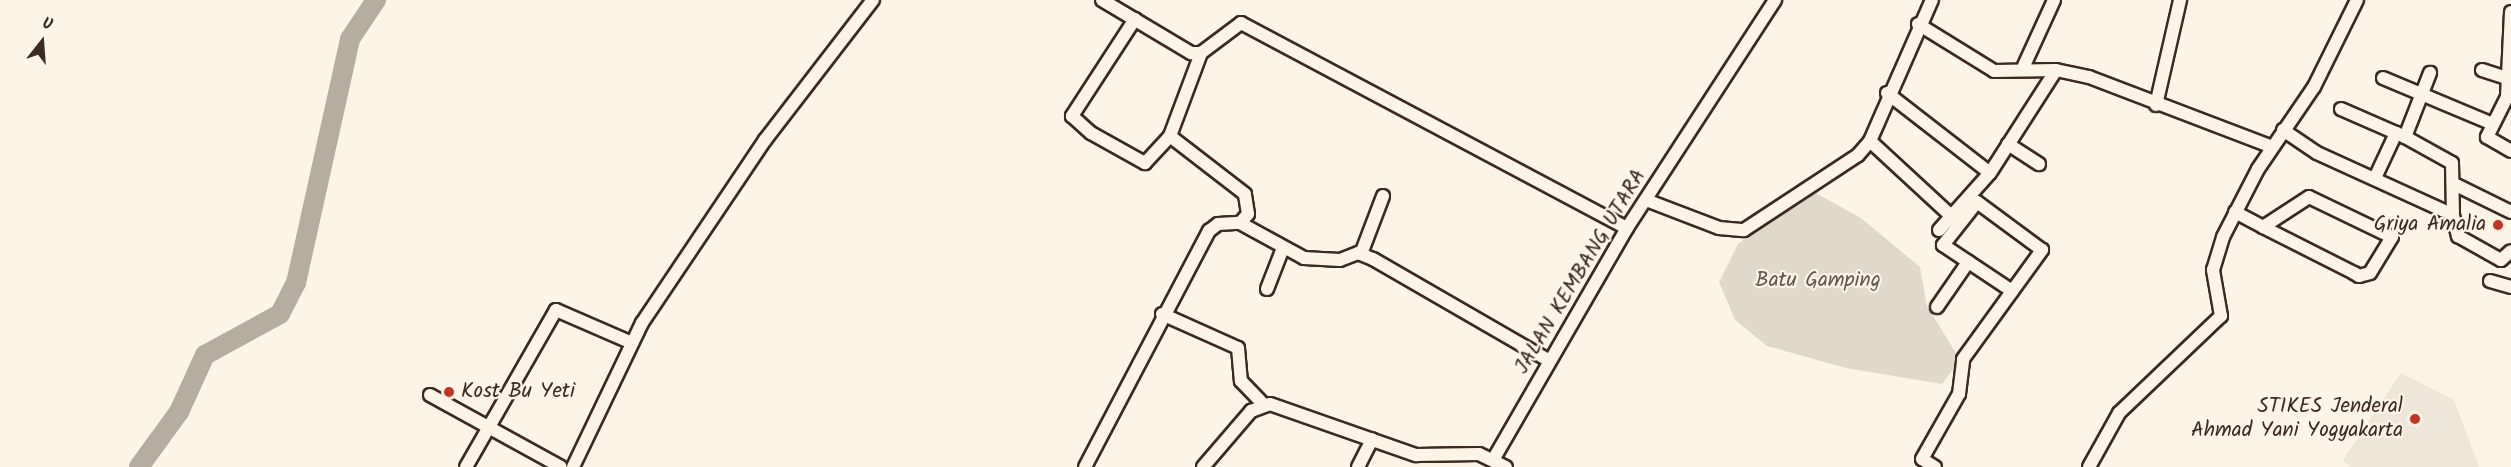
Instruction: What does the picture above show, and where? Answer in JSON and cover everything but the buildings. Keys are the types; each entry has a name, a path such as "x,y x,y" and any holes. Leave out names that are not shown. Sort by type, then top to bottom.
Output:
{"street":[{"path":"573,467 630,342 735,182 873,0"},
{"path":"1102,0 1135,19 1180,50 1201,53"},
{"name":"JALAN KEMBANG UTARA","path":"1493,460 1626,228 1775,0"},
{"path":"1646,200 1719,228 1744,230 1858,155 1870,141 1887,93 1918,24 1932,0"},
{"path":"2022,70 2054,0"},
{"path":"2156,105 2180,0"},
{"path":"2089,467 2120,413 2221,316 2213,270 2235,212 2272,147 2314,87 2357,0"},
{"path":"2511,12 2507,78 2509,97 2487,137 2511,151"},
{"path":"1135,19 1072,116 1085,129 1145,163 1170,136 1201,53 1241,23 1626,228"},
{"path":"1918,24 1984,67 2056,70 2272,147"},
{"path":"1939,230 1949,214 1989,173 2056,70"},
{"path":"2482,70 2507,78"},
{"path":"2375,178 2423,96 2430,73"},
{"path":"2384,78 2493,124"},
{"path":"1887,93 1989,173"},
{"path":"2341,109 2401,135 2450,160 2456,185 2453,214 2458,236 2501,260 2511,251"},
{"path":"2283,130 2375,178 2453,214"},
{"path":"1170,136 1245,194 1248,214 1240,223"},
{"path":"1870,141 1949,214"},
{"path":"2008,144 2038,164"},
{"path":"2456,185 2511,212"},
{"path":"1361,254 1383,196"},
{"path":"2235,212 2263,227 2359,276 2370,273 2392,237 2309,197 2263,227"},
{"path":"1935,467 1922,459 1959,394 1963,359 2042,250 1977,202 1943,245 2012,291"},
{"path":"1085,467 1162,314 1209,231 1218,224 1240,223 1283,248 1307,258 1315,254 1340,260 1361,254 1550,361"},
{"path":"1267,289 1283,248"},
{"path":"1937,307 1968,262"},
{"path":"2490,281 2511,287"},
{"path":"466,467 556,310 630,342"},
{"path":"1162,314 1238,348 1241,381 1263,404"},
{"path":"430,395 561,467"},
{"path":"1203,467 1245,416 1263,404 1278,405 1429,462 1479,454 1506,467"},
{"path":"1358,467 1372,439"},
{"path":"1475,467 1479,454"}],"shaded area":[{"name":"STIKES Jenderal Ahmad Yani Yogyakarta","path":"2401,373 2454,400 2479,467 2350,467 2343,460"}],"green space":[{"name":"Batu Gamping","path":"1810,190 1861,218 1920,267 1927,306 1960,360 1942,384 1846,368 1767,346 1735,320 1719,282 1738,244"}],"waterway":[{"path":"139,467 179,412 205,355 280,314 296,283 350,39 376,0"}],"place":[{"name":"Griya Amalia","path":"2498,225"},
{"name":"Kost Bu Yeti","path":"449,392"},
{"name":"STIKES Jenderal Ahmad Yani Yogyakarta","path":"2415,419"}]}
